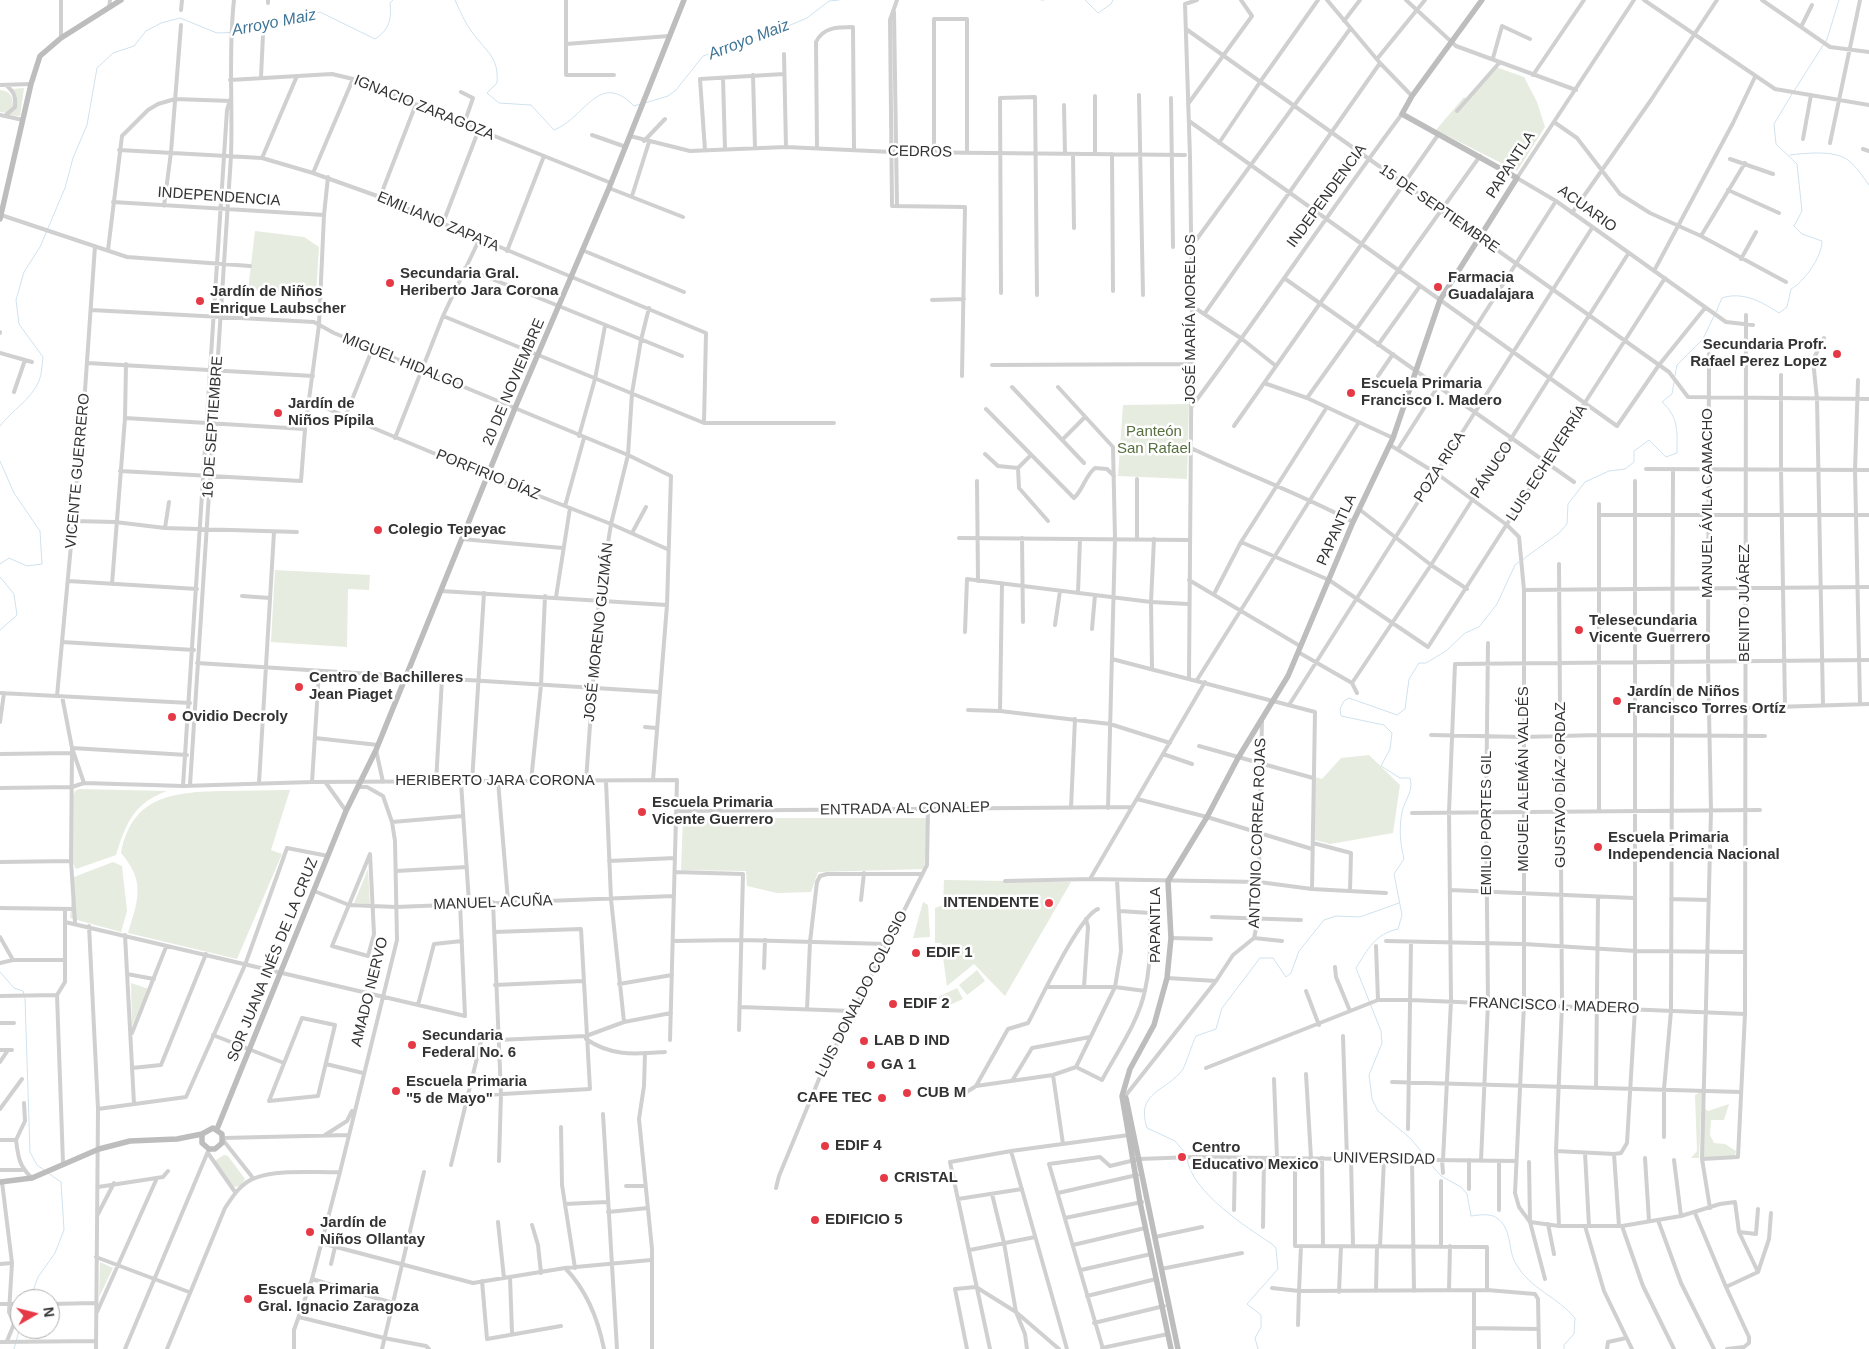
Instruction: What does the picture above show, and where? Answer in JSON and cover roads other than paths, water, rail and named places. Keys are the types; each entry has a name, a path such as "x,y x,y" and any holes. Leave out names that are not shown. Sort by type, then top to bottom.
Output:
{"main road":[{"path":"1,217 40,56 61,38 121,0"},
{"name":"20 DE NOVIEMBRE","path":"359,785 377,747 515,408 637,120 684,0"},
{"name":"INDEPENDENCIA","path":"1402,114 1412,96 1482,0"},
{"name":"ACUARIO","path":"1402,114 1518,178"},
{"name":"PAPANTLA","path":"1178,1349 1155,1237 1144,1201 1124,1094 1126,1077 1154,1025 1167,978 1171,938 1168,881 1208,817 1238,758 1288,676 1353,522 1393,438 1418,371 1440,300 1453,276 1518,178"},
{"name":"SOR JUANA INÉS DE LA CRUZ","path":"217,1129 346,811 359,785"},
{"path":"1,1182 32,1178 99,1149 130,1141 177,1139 202,1134 208,1128 217,1129 223,1139 219,1146 208,1151 202,1143 202,1134"},
{"name":"PAPANTLA","path":"1144,1201 1146,1228 1171,1349"}],"street":[{"path":"61,0 61,38"},
{"path":"110,0 110,8"},
{"path":"181,10 182,0"},
{"name":"16 DE SEPTIEMBRE","path":"182,786 224,156 230,101 230,42 234,0"},
{"path":"566,0 566,75 614,75"},
{"path":"897,0 890,20 895,206 966,207 962,376"},
{"name":"JOSÉ MARÍA MORELOS","path":"1189,677 1188,604 1192,306 1185,4 1197,0"},
{"path":"1188,104 1252,16 1241,0"},
{"path":"1219,143 1318,0"},
{"path":"1327,0 1380,63 1412,96"},
{"path":"1344,21 1360,0"},
{"path":"1406,0 1452,43 1576,90"},
{"path":"1377,59 1425,0"},
{"path":"1533,75 1584,0"},
{"name":"PAPANTLA","path":"1518,178 1634,0"},
{"path":"1644,0 1774,89 1869,105"},
{"path":"1572,213 1602,173 1716,0"},
{"path":"1762,0 1830,47 1869,52"},
{"path":"1830,143 1848,48 1860,0"},
{"path":"1801,27 1812,5"},
{"path":"934,152 934,20 968,19 967,153"},
{"path":"164,206 171,152 181,24"},
{"path":"1493,58 1502,26 1530,39"},
{"path":"817,148 816,42 820,34 837,28 853,27 854,150"},
{"name":"15 DE SEPTIEMBRE","path":"1186,29 1659,365 1668,372 1688,397 1709,398"},
{"path":"1191,247 1252,166 1350,29"},
{"path":"262,77 263,35"},
{"path":"566,44 669,36"},
{"path":"784,54 786,147"},
{"path":"1457,111 1500,62"},
{"path":"1205,313 1291,194 1380,63"},
{"name":"IGNACIO ZARAGOZA","path":"230,80 332,74 353,79 544,156 683,217"},
{"path":"705,150 700,79 784,74"},
{"path":"753,75 755,148"},
{"path":"262,158 297,76"},
{"path":"1654,271 1733,123 1755,77"},
{"path":"723,78 725,149"},
{"path":"313,173 353,79"},
{"path":"0,86 32,84"},
{"path":"2,115 15,107 16,100 14,92 6,85"},
{"path":"461,92 473,98 464,124"},
{"path":"1139,95 1143,294"},
{"path":"1803,139 1809,95"},
{"path":"1095,96 1095,154"},
{"path":"1001,293 1000,98 1035,97 1037,295"},
{"path":"1171,98 1174,247"},
{"path":"108,250 112,202 122,136 148,110 158,104 175,99 230,101"},
{"name":"16 DE SEPTIEMBRE","path":"190,785 231,156 233,109 230,101"},
{"path":"380,197 416,104"},
{"path":"1064,105 1065,154"},
{"name":"INDEPENDENCIA","path":"1192,406 1402,114"},
{"path":"2,115 23,120"},
{"path":"632,196 647,142 665,119"},
{"path":"1189,121 1617,426 1659,365 1705,308"},
{"path":"1554,122 1577,138 1620,194 1650,213 1701,236 1786,282"},
{"path":"443,223 478,130"},
{"path":"592,135 626,146"},
{"path":"1234,426 1438,135"},
{"name":"CEDROS","path":"630,136 690,152 786,147 894,152 1185,155"},
{"path":"1864,149 1869,151"},
{"name":"EMILIANO ZAPATA","path":"119,150 262,158 328,177 706,333 704,423"},
{"path":"1073,154 1074,228"},
{"path":"1112,154 1113,291"},
{"path":"507,251 544,156"},
{"path":"1307,398 1358,330 1480,156"},
{"path":"1730,159 1772,174"},
{"path":"1701,236 1745,163"},
{"path":"120,471 301,481 305,429 319,325 324,215 328,177"},
{"name":"ACUARIO","path":"1518,178 1556,201 1726,322 1753,325"},
{"path":"1728,190 1779,213"},
{"path":"1398,449 1556,201"},
{"name":"INDEPENDENCIA","path":"112,202 324,215"},
{"path":"1,217 18,220 127,257 250,266"},
{"name":"POZA RICA","path":"1289,705 1394,537 1475,414 1512,351 1592,228"},
{"path":"1741,259 1756,232"},
{"path":"395,438 443,316 478,240"},
{"name":"VICENTE GUERRERO","path":"75,923 72,861 72,750 59,696 95,246"},
{"path":"582,250 684,292"},
{"name":"PÁNUCO","path":"1352,683 1512,439 1549,377 1628,254"},
{"path":"465,268 682,356"},
{"path":"1284,278 1574,482"},
{"name":"LUIS ECHEVERRÍA","path":"1391,624 1428,647 1548,464 1665,278"},
{"path":"1378,345 1420,286"},
{"path":"932,300 964,300"},
{"path":"1192,306 1242,339 1276,366"},
{"name":"JOSÉ MORENO GUZMÁN","path":"586,781 599,600 611,524 628,455 632,393 641,340 649,308"},
{"name":"MIGUEL HIDALGO","path":"91,310 314,322 372,350 628,455 671,476 667,549"},
{"name":"BENITO JUÁREZ","path":"1702,1159 1738,1157 1745,1014 1746,315"},
{"path":"443,316 704,423 834,423"},
{"path":"579,436 595,379 605,326"},
{"path":"1823,705 1817,384 1813,360 1824,338"},
{"path":"345,417 372,350"},
{"path":"0,353 32,362"},
{"path":"1378,376 1393,354"},
{"name":"MANUEL ÁVILA CAMACHO","path":"1709,354 1708,661 1711,811 1707,1012 1702,1091 1702,1159 1710,1208"},
{"path":"14,392 25,360"},
{"path":"87,363 210,368 313,376"},
{"path":"112,584 115,522 125,418 126,364"},
{"path":"992,366 1192,364"},
{"path":"1781,375 1780,470 1786,706"},
{"path":"1858,380 1854,470 1860,704"},
{"path":"1264,383 1307,398 1393,438"},
{"path":"1012,387 1084,463"},
{"path":"1058,387 1113,447 1115,539 1108,808"},
{"path":"1709,398 1869,399"},
{"name":"PORFIRIO DÍAZ","path":"309,401 488,476 611,524 667,549"},
{"path":"1214,594 1242,542 1327,407"},
{"path":"986,408 1074,498 1081,492 1089,473 1095,468 1107,470 1114,476"},
{"path":"1062,440 1085,417"},
{"path":"125,418 305,429"},
{"path":"1197,680 1309,498 1359,422"},
{"path":"556,597 568,507 584,438"},
{"path":"1390,445 1436,474 1507,525"},
{"path":"1191,448 1276,487 1309,498 1353,522"},
{"path":"985,454 998,466 1018,468"},
{"path":"1031,455 1018,468 1019,488 1048,521"},
{"path":"1646,469 1869,470"},
{"path":"1664,1137 1664,1089 1671,1011 1670,899 1674,734 1672,662 1673,469"},
{"path":"1137,479 1137,539"},
{"path":"977,481 978,581"},
{"path":"1556,1151 1614,1154 1621,1153 1628,1143 1636,951 1634,898 1635,481"},
{"path":"166,528 169,502"},
{"path":"1599,504 1599,811"},
{"path":"632,533 646,507"},
{"path":"1359,509 1430,565 1467,589"},
{"path":"1600,515 1869,515"},
{"path":"73,521 115,522 200,530 297,532"},
{"name":"MIGUEL ALEMÁN VALDÉS","path":"1507,525 1519,537 1524,590 1524,1004 1521,1086 1515,1161 1515,1193 1519,1208 1530,1222"},
{"path":"260,783 274,532"},
{"path":"959,538 1189,540"},
{"path":"1022,538 1023,622"},
{"path":"462,539 563,548"},
{"path":"1078,593 1080,539"},
{"path":"1152,668 1151,602 1154,539"},
{"path":"1242,542 1329,580 1391,624"},
{"path":"653,780 666,605 667,549"},
{"name":"GUSTAVO DÍAZ ORDAZ","path":"1559,564 1562,947 1562,1005 1556,1151 1559,1226"},
{"path":"965,632 967,579 1151,602 1188,604"},
{"path":"1189,580 1241,609 1352,683 1357,693"},
{"path":"68,581 202,590"},
{"path":"1000,711 1002,583"},
{"path":"1524,590 1708,590 1869,587"},
{"path":"1055,624 1060,590"},
{"path":"441,591 666,605"},
{"path":"472,782 484,593"},
{"path":"1092,629 1095,595"},
{"path":"242,596 270,598"},
{"path":"532,781 541,685 545,596"},
{"path":"62,642 198,650"},
{"name":"EMILIO PORTES GIL","path":"1481,1160 1488,1003 1486,812 1488,644"},
{"path":"1112,659 1189,677 1315,712 1312,889"},
{"path":"1443,1173 1451,1001 1449,812 1455,664 1869,660"},
{"path":"191,662 319,672 659,692"},
{"path":"312,782 319,672"},
{"path":"436,782 442,679"},
{"path":"1090,879 1205,682"},
{"path":"0,722 2,693 195,703"},
{"path":"1745,708 1869,704"},
{"path":"968,710 1000,711 1110,724 1170,743"},
{"name":"ANTONIO CORREA ROJAS","path":"1124,1094 1134,1085 1216,981 1233,955 1254,938 1258,920 1262,718"},
{"path":"1071,808 1075,719"},
{"path":"645,727 656,728"},
{"path":"1431,735 1523,737 1674,734 1765,736"},
{"path":"315,738 377,747 383,782"},
{"path":"1200,746 1313,778"},
{"path":"0,754 72,750 192,755"},
{"path":"72,750 84,783"},
{"path":"1163,754 1192,764"},
{"name":"HERIBERTO JARA CORONA","path":"0,788 72,787 84,783 182,786 312,782 359,785 383,782 678,780 677,812"},
{"path":"498,781 508,901"},
{"path":"606,781 611,899 624,1022"},
{"path":"461,782 469,903"},
{"path":"326,783 346,811"},
{"name":"AMADO NERVO","path":"294,1349 294,1330 312,1279 397,940 396,871 392,822 383,796 368,787 359,785"},
{"path":"1137,799 1208,817 1312,849"},
{"name":"ENTRADA AL CONALEP","path":"677,812 1132,807"},
{"name":"LUIS DONALDO COLOSIO","path":"776,1188 779,1176 819,1079 927,865 928,809"},
{"path":"1412,813 1760,810"},
{"path":"670,1040 677,812"},
{"path":"392,822 463,816"},
{"path":"1312,843 1352,853 1350,891"},
{"path":"98,1109 186,1097 244,965 287,848 328,856"},
{"path":"370,854 374,934 368,956 332,946 349,905 370,854"},
{"path":"609,861 676,858"},
{"path":"0,862 72,861"},
{"path":"396,871 466,867"},
{"path":"675,872 743,874 739,1030"},
{"path":"807,1009 810,942 817,882 820,876 827,874 922,874"},
{"path":"861,900 864,874"},
{"path":"1004,881 1090,879 1259,882 1312,889 1386,893"},
{"path":"1076,1067 1115,987 1121,951 1120,911 1116,880"},
{"name":"MANUEL ACUÑA","path":"314,890 349,905 396,907 508,901 674,896"},
{"path":"1450,890 1561,894 1598,898 1634,898"},
{"path":"1596,1088 1599,949 1598,898"},
{"path":"1670,899 1708,900"},
{"path":"493,902 501,1094 499,1161"},
{"path":"65,922 89,926 166,947 206,954 281,974 465,1016 460,903"},
{"path":"0,908 74,909"},
{"path":"976,1086 1008,1029 1026,1025 1086,919 1091,912 1098,909"},
{"path":"63,1163 57,995 65,982 65,910"},
{"path":"962,1095 976,1086 1053,1075 1076,1067 1102,1080 1139,1010 1145,991 1151,940 1150,914 1120,911"},
{"path":"1212,917 1301,920"},
{"path":"1084,987 1088,927 1086,919"},
{"path":"89,926 99,1149 96,1349"},
{"path":"468,1096 590,1089 580,928 494,932"},
{"path":"124,935 134,1104"},
{"path":"0,937 13,960"},
{"path":"1171,938 1211,939"},
{"path":"1254,938 1282,941"},
{"path":"673,941 765,940 886,944"},
{"path":"764,968 765,940"},
{"path":"418,1005 434,944 438,942 462,941"},
{"path":"1386,941 1450,941 1636,951 1744,952"},
{"path":"1408,1129 1411,942"},
{"path":"1376,946 1376,1001"},
{"path":"131,1036 166,947"},
{"path":"132,1068 161,1065 206,954"},
{"path":"1,963 13,960 65,960"},
{"path":"1335,967 1336,977 1350,1011"},
{"path":"127,974 154,979"},
{"path":"619,984 672,975"},
{"path":"1167,978 1216,981"},
{"path":"496,985 583,981"},
{"path":"1047,988 1115,987 1145,991"},
{"path":"1306,992 1318,1024"},
{"path":"0,996 57,995"},
{"name":"FRANCISCO I. MADERO","path":"1206,1068 1376,1001 1451,1001 1745,1014"},
{"path":"740,1007 852,1011"},
{"path":"498,1040 586,1037 624,1022 671,1013"},
{"path":"302,1018 335,1025 318,1096 269,1101 284,1063 302,1018"},
{"path":"0,1024 14,1023"},
{"path":"451,1164 483,1033 498,1032"},
{"path":"213,1035 251,1048 284,1063"},
{"path":"1343,1036 1354,1246"},
{"path":"586,1037 600,1049 616,1053 665,1052"},
{"path":"1012,1081 1032,1048 1090,1037"},
{"path":"0,1062 10,1050 1,1051"},
{"path":"645,1053 644,1086 639,1119 644,1186 652,1249 652,1349"},
{"path":"326,1064 363,1073"},
{"path":"1306,1074 1311,1158"},
{"path":"1053,1075 1063,1144"},
{"path":"1126,1077 1134,1085"},
{"path":"0,1109 22,1079"},
{"path":"1274,1080 1277,1158"},
{"path":"1392,1082 1447,1082 1741,1092"},
{"path":"24,1103 25,1121 16,1140 18,1160 22,1170 32,1178"},
{"path":"322,1136 332,1132 347,1121 355,1107"},
{"path":"603,1114 617,1349"},
{"path":"561,1127 562,1185 575,1268"},
{"path":"223,1139 348,1135"},
{"path":"990,1349 950,1162 1011,1151 1131,1135"},
{"path":"223,1139 254,1178"},
{"path":"0,1140 16,1140"},
{"path":"208,1151 235,1192"},
{"path":"125,1349 208,1151"},
{"path":"1011,1151 1067,1349"},
{"path":"1585,1153 1587,1226 1604,1291 1632,1349"},
{"path":"1614,1154 1620,1226 1643,1286 1674,1349"},
{"name":"UNIVERSIDAD","path":"1058,1193 1049,1164 1100,1157 1110,1166 1136,1160 1193,1157 1515,1161"},
{"path":"1234,1210 1235,1158"},
{"path":"1264,1158 1264,1227"},
{"path":"1295,1158 1295,1246 1487,1247 1486,1290"},
{"path":"1322,1158 1323,1246"},
{"path":"1645,1158 1649,1221"},
{"path":"1376,1291 1384,1159"},
{"path":"1412,1159 1414,1291"},
{"path":"1469,1160 1469,1189"},
{"path":"1674,1160 1681,1216"},
{"path":"1499,1161 1499,1210"},
{"path":"1529,1162 1530,1222 1544,1279"},
{"path":"0,1170 22,1170"},
{"path":"98,1187 162,1177 168,1171"},
{"path":"167,1349 225,1208 235,1192 254,1178 268,1174 340,1172"},
{"path":"382,1349 424,1172"},
{"path":"1139,1175 1058,1193 1103,1349 1168,1334"},
{"path":"96,1314 120,1265 157,1178"},
{"path":"1441,1181 1441,1246"},
{"path":"1,1182 12,1263 9,1304 14,1324 9,1342"},
{"path":"97,1216 114,1183"},
{"path":"626,1186 644,1186"},
{"path":"958,1199 1022,1189"},
{"path":"992,1194 1004,1243 1016,1312 1025,1334 1027,1349"},
{"path":"1065,1218 1144,1201"},
{"path":"565,1204 607,1202"},
{"path":"1530,1222 1559,1226 1620,1226 1681,1216 1720,1204 1735,1202 1739,1232 1758,1272"},
{"path":"608,1212 648,1208"},
{"path":"1739,1232 1756,1234 1758,1210"},
{"path":"1695,1213 1739,1313 1749,1343 1744,1347 1727,1349"},
{"path":"1726,1287 1758,1272 1769,1239 1771,1213"},
{"path":"1658,1220 1681,1283 1714,1349"},
{"path":"498,1222 504,1278"},
{"path":"1548,1224 1554,1254"},
{"path":"532,1225 538,1245 541,1272"},
{"path":"1155,1237 1202,1227"},
{"path":"1073,1245 1146,1228"},
{"path":"970,1250 1035,1237"},
{"path":"321,1243 473,1283 565,1268 651,1260"},
{"path":"1298,1324 1301,1246"},
{"path":"1339,1292 1340,1246"},
{"path":"1449,1290 1450,1246"},
{"path":"330,1264 335,1247"},
{"path":"1161,1269 1242,1253"},
{"path":"1081,1270 1151,1254"},
{"path":"96,1257 189,1292"},
{"path":"0,1264 12,1263"},
{"path":"565,1268 573,1277 596,1316 604,1349"},
{"path":"510,1277 512,1333"},
{"path":"312,1279 393,1303"},
{"path":"1087,1296 1156,1279"},
{"path":"482,1281 487,1339 512,1333 561,1326"},
{"path":"968,1349 955,1289 976,1287 1016,1312 1059,1349"},
{"path":"1272,1288 1339,1292 1449,1290 1529,1292 1535,1294 1538,1299 1539,1349"},
{"path":"1474,1291 1474,1349"},
{"path":"0,1304 9,1304"},
{"path":"60,1304 96,1304"},
{"path":"1094,1323 1169,1305"},
{"path":"299,1317 384,1338 426,1346 429,1349"},
{"path":"1474,1328 1538,1329"},
{"path":"1607,1349 1608,1342 1626,1338"},
{"path":"0,1342 96,1341"}],"waterway":[{"path":"0,426 31,394 40,378 43,357 19,324 16,300 24,272 40,247 65,188 73,158 87,125 97,68 113,53 134,46 146,31 161,23 180,18 217,33 242,32 320,12 375,39 384,32 388,24 390,3 393,0"},
{"name":"Arroyo Maiz","path":"455,0 469,28 494,60 497,83 487,93 499,103 531,105 554,130 565,124 602,94 611,93 622,96 634,106 641,104"},
{"name":"Arroyo Maiz","path":"645,103 668,96 676,90 703,56 781,29 807,18 829,1 839,0"},
{"name":"Arroyo Maiz","path":"1085,0 1098,13 1111,4 1113,0"},
{"path":"1794,91 1827,39 1839,0"},
{"path":"1716,312 1722,298 1737,296 1752,299 1779,313 1787,307 1791,289 1807,275 1819,254 1822,241 1802,234 1794,226 1802,211 1797,164 1776,144 1774,124 1792,94"},
{"path":"1790,155 1828,153 1842,157 1854,165 1869,185"},
{"path":"1675,376 1677,365 1703,339 1714,316"},
{"path":"1522,560 1559,533 1567,524 1568,504 1585,482 1609,471 1625,469 1634,462 1634,451 1649,440 1666,457 1677,453 1676,425 1672,413 1662,402 1672,394 1674,382"},
{"path":"0,461 14,493 40,531 42,564 27,566 9,558 0,564"},
{"path":"1427,1158 1411,1139 1378,1111 1372,1099 1369,1075 1382,1043 1381,1031 1356,968 1373,943 1390,931 1398,929 1402,915 1394,874 1404,859 1400,824 1403,807 1410,791 1411,783 1410,778 1400,778 1381,766 1390,749 1392,733 1384,725 1341,716 1340,709 1344,701 1349,698 1397,715 1405,709 1409,679 1419,663 1426,663 1446,651 1465,633 1479,627 1497,604 1515,565 1519,562"},
{"path":"0,577 14,594 17,615 0,630"},
{"path":"1187,1155 1175,1141 1147,1128 1144,1116 1145,1106 1154,1093 1176,1077 1183,1069 1196,1036 1216,1029 1222,1008 1260,958 1273,958 1286,977 1291,973 1299,951 1324,920 1336,916 1360,917 1399,903"},
{"path":"0,972 14,988 23,991 24,994"},
{"path":"25,998 30,1152 37,1165 44,1170"},
{"path":"1187,1159 1191,1171 1209,1196 1222,1208 1276,1248 1278,1269 1247,1304 1261,1315 1261,1327 1255,1338 1258,1349"},
{"path":"1429,1162 1441,1176 1461,1187 1467,1194 1471,1216 1491,1215 1502,1223 1508,1234 1513,1258 1522,1273 1536,1287 1561,1304 1575,1318 1574,1334 1564,1345 1564,1349"},
{"path":"34,1289 38,1277 55,1253 64,1230 61,1182 48,1173"},
{"path":"14,1349 17,1339"}],"place":[{"name":"Secundaria Gral. Heriberto Jara Corona","path":"390,283"},
{"name":"Farmacia Guadalajara","path":"1438,287"},
{"name":"Jardín de Niños Enrique Laubscher","path":"200,301"},
{"name":"Secundaria Profr. Rafael Perez Lopez","path":"1837,354"},
{"name":"Escuela Primaria Francisco I. Madero","path":"1351,393"},
{"name":"Jardín de Niños Pípila","path":"278,413"},
{"name":"Colegio Tepeyac","path":"378,530"},
{"name":"Telesecundaria Vicente Guerrero","path":"1579,630"},
{"name":"Centro de Bachilleres Jean Piaget","path":"299,687"},
{"name":"Jardín de Niños Francisco Torres Ortíz","path":"1617,701"},
{"name":"Ovidio Decroly","path":"172,717"},
{"name":"Escuela Primaria Vicente Guerrero","path":"642,812"},
{"name":"Escuela Primaria Independencia Nacional","path":"1598,847"},
{"name":"INTENDENTE","path":"1049,903"},
{"name":"EDIF 1","path":"916,953"},
{"name":"EDIF 2","path":"893,1004"},
{"name":"LAB D IND","path":"864,1041"},
{"name":"Secundaria Federal No. 6","path":"412,1045"},
{"name":"GA 1","path":"871,1065"},
{"name":"Escuela Primaria \"5 de Mayo\"","path":"396,1091"},
{"name":"CUB M","path":"907,1093"},
{"name":"CAFE TEC","path":"882,1098"},
{"name":"EDIF 4","path":"825,1146"},
{"name":"Centro Educativo Mexico","path":"1182,1157"},
{"name":"CRISTAL","path":"884,1178"},
{"name":"EDIFICIO 5","path":"815,1220"},
{"name":"Jardín de Niños Ollantay","path":"310,1232"},
{"name":"Escuela Primaria Gral. Ignacio Zaragoza","path":"248,1299"}],"park label":[{"name":"Panteón San Rafael","path":"1154,440"}]}
